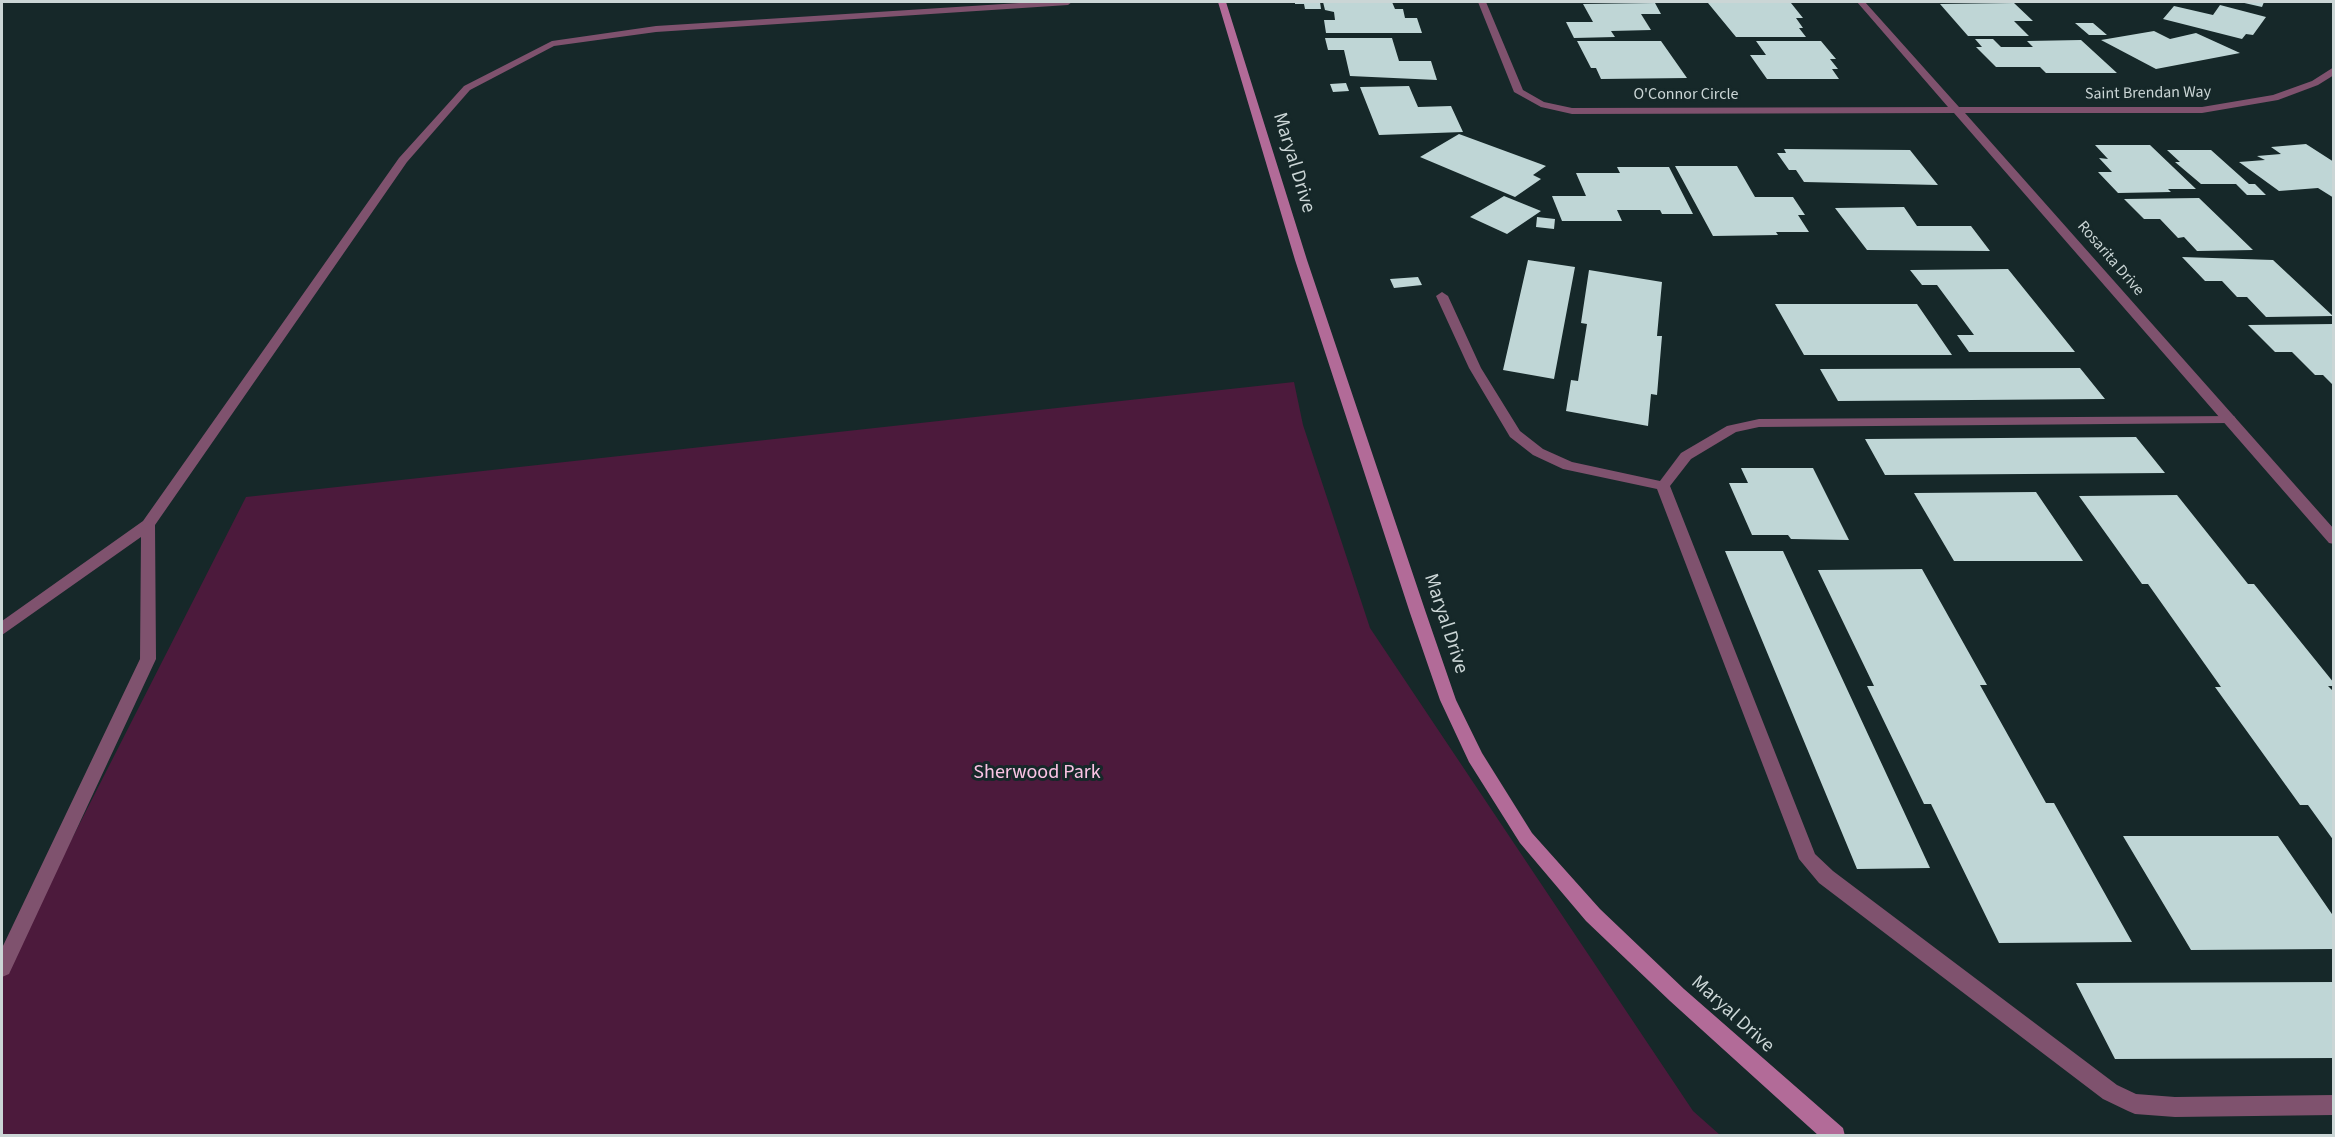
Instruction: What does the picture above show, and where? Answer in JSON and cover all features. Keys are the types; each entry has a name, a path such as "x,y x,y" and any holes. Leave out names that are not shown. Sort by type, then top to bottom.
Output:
{"street":[{"path":"2,629 148,525 403,160 466,88 552,44 656,29 1068,2"},
{"name":"Maryal Drive","path":"1222,2 1301,260 1428,643 1448,700 1475,757 1526,838 1593,915 1825,1132"},
{"name":"O'Connor Circle","path":"1482,2 1520,92 1534,101 1555,108 1572,111 1955,110"},
{"name":"Rosarita Drive","path":"1861,2 2334,539"},
{"name":"Saint Brendan Way","path":"1955,110 2170,111 2229,107 2299,91 2334,70"},
{"path":"1442,296 1475,368 1515,435 1538,452 1568,466 1663,486"},
{"path":"1663,486 1686,456 1732,429 1759,423 2229,419"},
{"path":"1663,486 1808,859 1826,877 2110,1092 2135,1104 2175,1107 2334,1106"},
{"path":"2,968 148,659 148,525"}],"green space":[{"name":"Sherwood Park","path":"1294,382 1303,425 1370,628 1693,1111 1720,1135 2,1135 2,976 246,497"}],"building":[{"path":"1295,2 1320,2 1321,9 1305,9 1304,4 1295,4"},
{"path":"1323,2 1392,2 1395,9 1403,9 1405,18 1417,18 1422,33 1326,33 1324,20 1335,20 1334,12 1325,10"},
{"path":"2240,2 2264,2 2262,7"},
{"path":"1655,3 1661,14 1641,14 1651,30 1611,31 1615,37 1574,38 1566,22 1593,22 1583,4"},
{"path":"1708,3 1791,3 1803,18 1796,18 1803,28 1799,28 1806,37 1736,37"},
{"path":"2014,3 2033,21 2014,21 2029,36 1968,36 1940,4"},
{"path":"2220,5 2266,17 2253,35 2246,34 2242,39 2163,19 2174,6 2213,15"},
{"path":"2075,23 2093,23 2107,35 2089,35"},
{"path":"2154,31 2170,39 2196,33 2240,53 2156,69 2101,40"},
{"path":"1325,38 1392,38 1399,61 1431,61 1437,80 1350,76 1344,50 1328,50"},
{"path":"1975,39 1993,39 2001,47 2033,47 2027,41 2081,40 2117,73 2046,73 2040,67 1996,67 1976,47 1982,47"},
{"path":"1577,41 1661,41 1687,78 1601,79 1596,68 1591,68"},
{"path":"1756,41 1821,41 1836,59 1830,59 1838,69 1832,69 1839,79 1767,79 1750,55 1766,55"},
{"path":"1346,83 1349,91 1333,92 1330,84"},
{"path":"1409,86 1418,107 1451,106 1463,132 1379,135 1360,87"},
{"path":"1459,134 1546,166 1533,175 1541,179 1515,197 1420,157"},
{"path":"2306,144 2334,162 2334,198 2318,188 2279,191 2239,162 2265,160 2257,156 2281,154 2271,147"},
{"path":"2095,145 2150,145 2196,189 2118,193 2098,172 2112,172 2099,158 2108,159"},
{"path":"1784,149 1910,150 1938,185 1804,182 1796,170 1789,170 1777,153 1786,153"},
{"path":"2167,150 2211,150 2249,184 2255,184 2266,195 2247,195 2236,184 2201,184 2175,162 2180,162"},
{"path":"1675,166 1737,166 1755,197 1793,197 1805,215 1798,215 1809,232 1713,236"},
{"path":"1617,167 1669,167 1693,214 1662,214 1660,210 1617,210 1622,221 1562,221 1552,196 1586,196 1576,173 1620,173"},
{"path":"1504,196 1541,211 1507,234 1470,217"},
{"path":"2199,198 2253,250 2197,251 2184,237 2178,238 2160,219 2144,219 2124,199"},
{"path":"1904,207 1917,226 1971,226 1990,251 1867,250 1835,208"},
{"path":"1537,217 1555,219 1554,229 1536,227"},
{"path":"2182,257 2273,260 2333,316 2266,317 2247,297 2237,297 2222,281 2205,281"},
{"path":"1528,260 1575,267 1554,379 1503,370"},
{"path":"2008,269 2075,352 1969,352 1957,335 1974,335 1937,285 1922,285 1910,270"},
{"path":"1589,270 1662,282 1657,336 1662,336 1657,395 1651,394 1648,426 1566,411 1571,380 1578,381 1587,324 1581,323"},
{"path":"1418,277 1422,285 1394,288 1390,279"},
{"path":"1775,304 1917,304 1952,355 1804,355"},
{"path":"2334,324 2334,386 2323,375 2315,375 2292,352 2275,352 2248,325"},
{"path":"2080,368 2105,399 1838,401 1820,369"},
{"path":"2136,437 2165,473 1885,475 1865,439"},
{"path":"1741,468 1813,468 1849,540 1791,539 1788,535 1752,535 1729,483 1748,483"},
{"path":"2036,492 2083,561 1954,561 1914,493"},
{"path":"2177,495 2248,584 2254,584 2334,683 2334,686 2328,686 2334,692 2334,841 2308,805 2300,805 2215,687 2221,687 2148,584 2142,584 2079,496"},
{"path":"1725,551 1783,551 1930,868 1857,869"},
{"path":"1922,569 1987,685 1980,685 2046,803 2054,803 2132,942 1999,943 1931,804 1924,804 1867,686 1874,686 1818,570"},
{"path":"2123,836 2278,836 2334,917 2334,949 2191,950"},
{"path":"2334,982 2334,1058 2115,1059 2076,983"}]}
